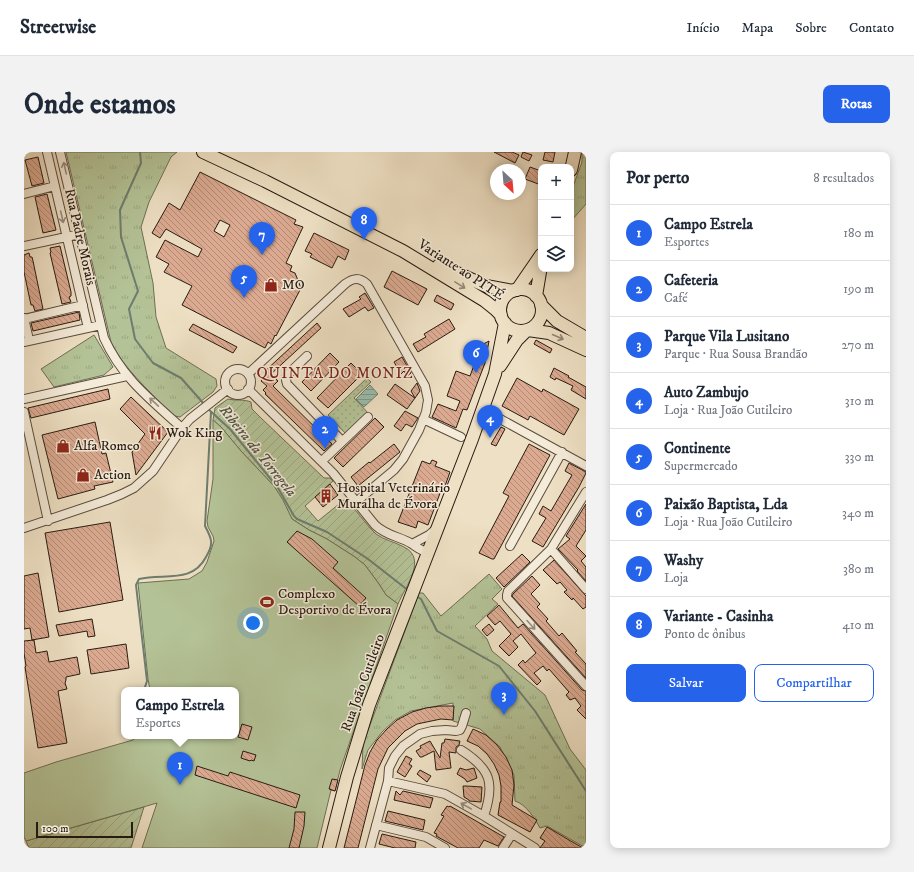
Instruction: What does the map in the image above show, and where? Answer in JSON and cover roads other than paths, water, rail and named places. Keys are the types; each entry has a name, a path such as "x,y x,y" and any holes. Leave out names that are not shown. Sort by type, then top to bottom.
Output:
{"main road":[{"name":"Variante ao PITÉ","path":"203,152 265,180"},
{"name":"Variante ao PITÉ","path":"216,152 265,180 403,251 485,301 495,309 503,319"},
{"path":"572,164 575,152"},
{"name":"Variante ao PITÉ","path":"403,251 486,286 515,291"},
{"path":"538,259 515,291 504,299 501,310 503,319 515,330 549,333 586,350"},
{"path":"527,330 534,327 541,317 539,301 541,272"},
{"path":"515,291 527,291 539,301 557,321 586,338"},
{"name":"Rua João Cutileiro","path":"329,848 343,791 369,705 472,439 495,374 503,319"},
{"name":"Rua João Cutileiro","path":"495,374 517,340 527,330"}],"street":[{"name":"Rua Padre Morais","path":"47,152 88,328"},
{"path":"60,152 104,338 109,350 127,376 182,428"},
{"path":"24,194 55,186"},
{"path":"24,246 80,234"},
{"path":"248,374 315,310 350,280 359,279 367,284 425,386 427,392 427,406 419,430 400,464 356,502"},
{"path":"83,305 24,318 27,341 101,325"},
{"path":"308,356 287,376 287,384 342,441"},
{"path":"237,369 243,370 248,374 250,380 248,389 244,392 236,394 228,389 225,380 227,375 237,369"},
{"path":"24,399 127,376"},
{"path":"24,528 48,521 122,494 134,488 154,471 182,428 198,412 228,389"},
{"path":"248,389 322,462 375,526 382,532 414,544 420,543 425,546 428,552"},
{"path":"482,409 586,466"},
{"path":"24,412 25,423 48,521"},
{"path":"322,462 368,416"},
{"path":"423,419 461,437"},
{"path":"510,546 562,452"},
{"path":"586,492 551,550 506,595 507,598 586,686"},
{"path":"414,544 437,528"},
{"path":"414,544 423,565"},
{"path":"551,550 586,588"},
{"path":"370,848 388,781 389,768 395,756 403,746 420,734 432,731 460,730 466,713"},
{"path":"461,750 475,759 482,766 488,778 490,796 484,816"},
{"path":"388,781 445,794 484,816 532,847"},
{"path":"376,825 426,837 445,848"},
{"path":"503,848 512,834"}],"waterway":[{"name":"Ribeira da Torregela","path":"140,152 141,163 120,210 121,237 138,291 129,309 135,339 153,363 181,378 204,404"},
{"name":"Ribeira da Torregela","path":"207,408 230,429 278,488 297,519 327,532 368,559 409,591"},
{"path":"145,687 147,681 136,585 139,579 148,577 177,576 193,571 200,565 209,552 211,542 205,526 211,412"},
{"name":"Ribeira da Torregela","path":"416,596 421,599 437,631 499,666 535,711 586,791"}],"place":[{"name":"Variante - Casinha","path":"364,240"},
{"name":"Washy","path":"262,255"},
{"name":"MO","path":"271,285"},
{"name":"Continente","path":"244,298"},
{"name":"Paixão Baptista, Lda","path":"476,373"},
{"name":"Wok King","path":"155,433"},
{"name":"Auto Zambujo","path":"490,438"},
{"name":"Alfa Romeo","path":"63,446"},
{"name":"Cafeteria","path":"325,449"},
{"name":"Action","path":"83,475"},
{"name":"Hospital Veterinário Muralha de Évora","path":"326,496"},
{"name":"Complexo Desportivo de Évora","path":"267,602"},
{"name":"Parque Vila Lusitano","path":"504,715"},
{"name":"Campo Estrela","path":"180,785"}],"district":[{"name":"QUINTA DO MONIZ","path":"335,373"}]}
